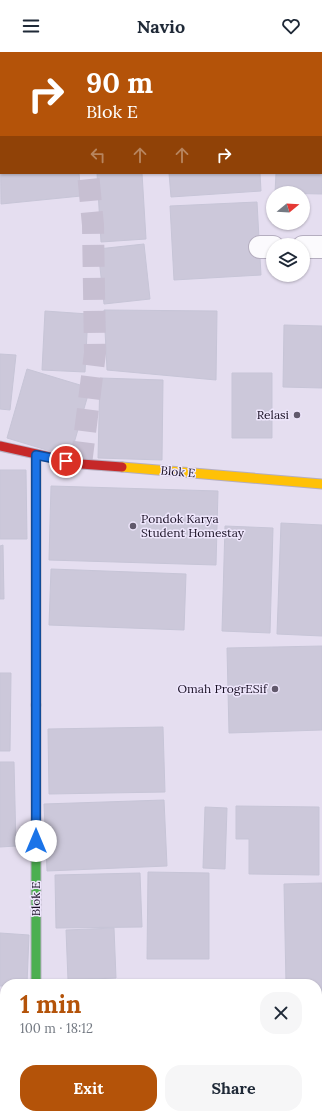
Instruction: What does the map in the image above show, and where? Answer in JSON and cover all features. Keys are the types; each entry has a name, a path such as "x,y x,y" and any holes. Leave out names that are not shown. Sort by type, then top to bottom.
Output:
{"street":[{"path":"310,247 322,246"},
{"name":"Blok E","path":"0,446 81,464 322,484"},
{"name":"Blok E","path":"36,455 36,979"}],"building":[{"path":"1,174 79,174 81,196 1,204"},
{"path":"97,174 142,174 146,239 101,242"},
{"path":"169,174 260,174 261,191 171,197"},
{"path":"276,174 322,174 322,194 310,194 310,186 275,186"},
{"path":"257,202 261,275 174,280 170,206"},
{"path":"144,244 150,299 104,304 98,249"},
{"path":"104,310 217,311 216,380 107,370"},
{"path":"45,311 88,314 85,372 42,370"},
{"path":"284,325 322,326 322,388 283,387"},
{"path":"0,354 16,355 10,410 0,409"},
{"path":"27,369 90,388 70,457 7,438"},
{"path":"232,373 272,373 272,438 232,438"},
{"path":"100,378 163,380 162,460 98,458"},
{"path":"0,470 26,470 27,539 0,539"},
{"name":"Pondok Karya Student Homestay","path":"51,486 218,491 216,565 49,560"},
{"path":"281,523 322,525 322,636 277,634"},
{"path":"225,526 273,528 270,633 222,631"},
{"path":"3,545 4,599 0,599 0,546"},
{"path":"51,569 186,574 184,630 49,625"},
{"name":"Omah ProgrESif","path":"322,646 322,730 229,733 227,648"},
{"path":"0,673 11,673 10,751 0,751"},
{"path":"163,727 165,792 49,794 48,729"},
{"path":"0,762 14,762 16,846 0,847"},
{"path":"164,800 167,866 47,871 44,804"},
{"path":"236,806 319,807 319,875 249,874 249,839 236,839"},
{"path":"205,807 227,808 225,869 203,868"},
{"path":"148,872 209,873 209,959 147,959"},
{"path":"140,873 142,927 56,928 55,875"},
{"path":"322,883 322,979 286,979 284,884"},
{"path":"114,928 116,978 68,979 66,930"},
{"path":"0,933 29,935 27,979 0,979"}],"tunnel":[{"path":"81,464 95,353 93,225 88,174"}],"traffic: fast":[{"path":"36,455 36,705"},
{"path":"36,834 36,979"}],"traffic: slow":[{"path":"122,467 322,484"}],"traffic: jam":[{"path":"0,446 81,464 122,467"},
{"path":"36,705 36,834"}],"place":[{"name":"Relasi","path":"297,415"},
{"name":"Pondok Karya Student Homestay","path":"133,526"},
{"name":"Omah ProgrESif","path":"275,689"}],"route":[{"path":"36,841 36,455 66,461"}]}
